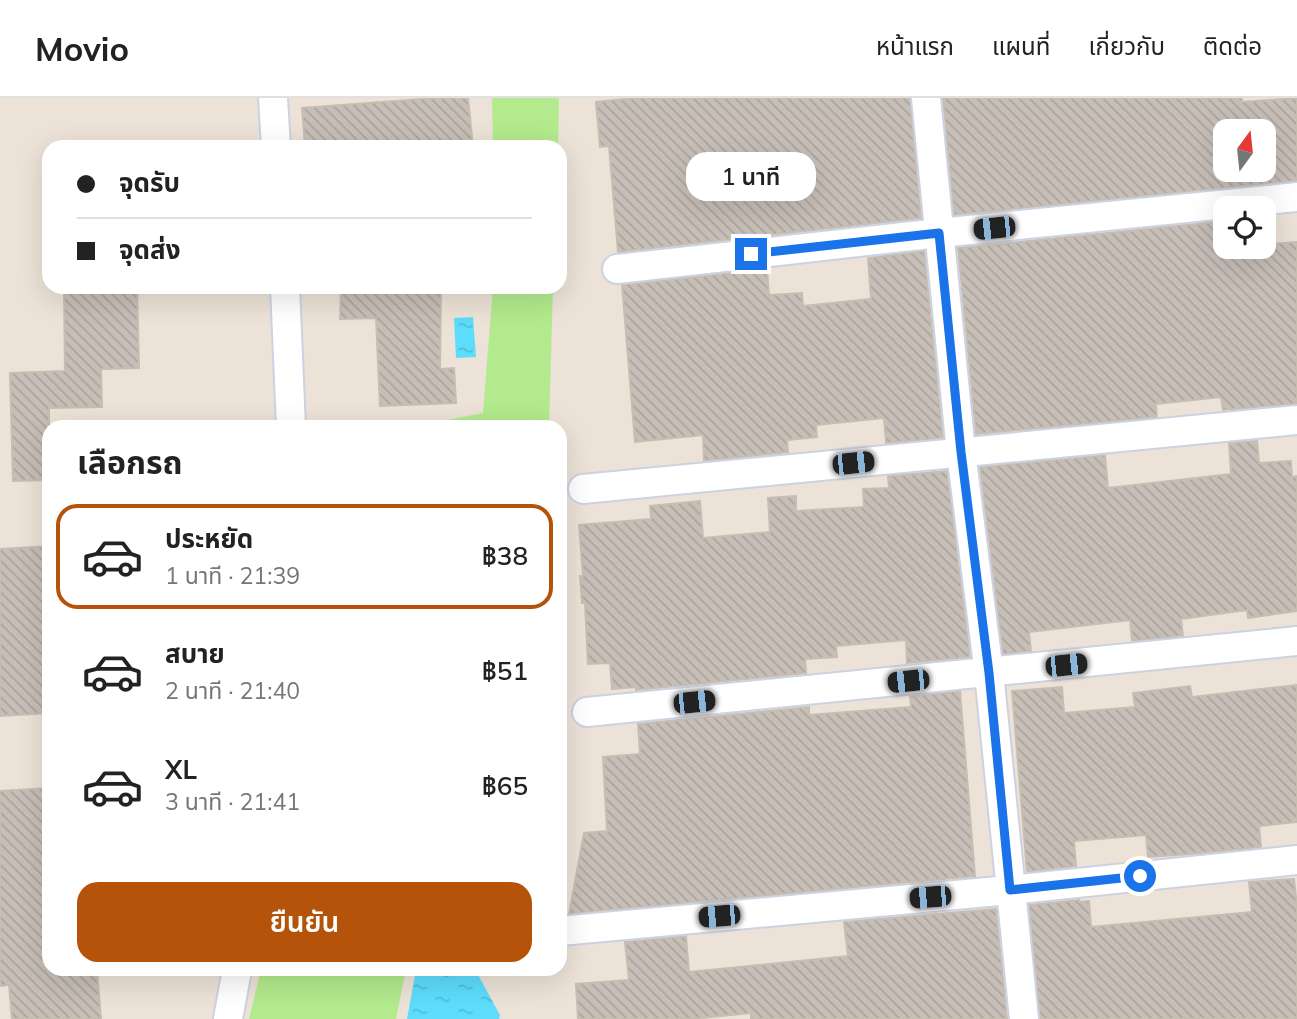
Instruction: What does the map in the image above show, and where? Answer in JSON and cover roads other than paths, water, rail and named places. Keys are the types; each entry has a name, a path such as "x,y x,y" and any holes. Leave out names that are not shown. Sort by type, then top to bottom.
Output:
{"street":[{"path":"273,98 276,140"},
{"path":"926,98 961,452 989,673 1024,1019"},
{"path":"617,269 1297,197"},
{"path":"285,294 292,420"},
{"path":"583,489 1297,420"},
{"path":"587,712 1297,641"},
{"path":"567,930 1010,890 1297,860"},
{"path":"228,1019 236,976"}],"water":[{"path":"473,317 476,357 456,358 454,318"},
{"path":"415,976 479,976 500,1015 499,1019 407,1019"}]}
